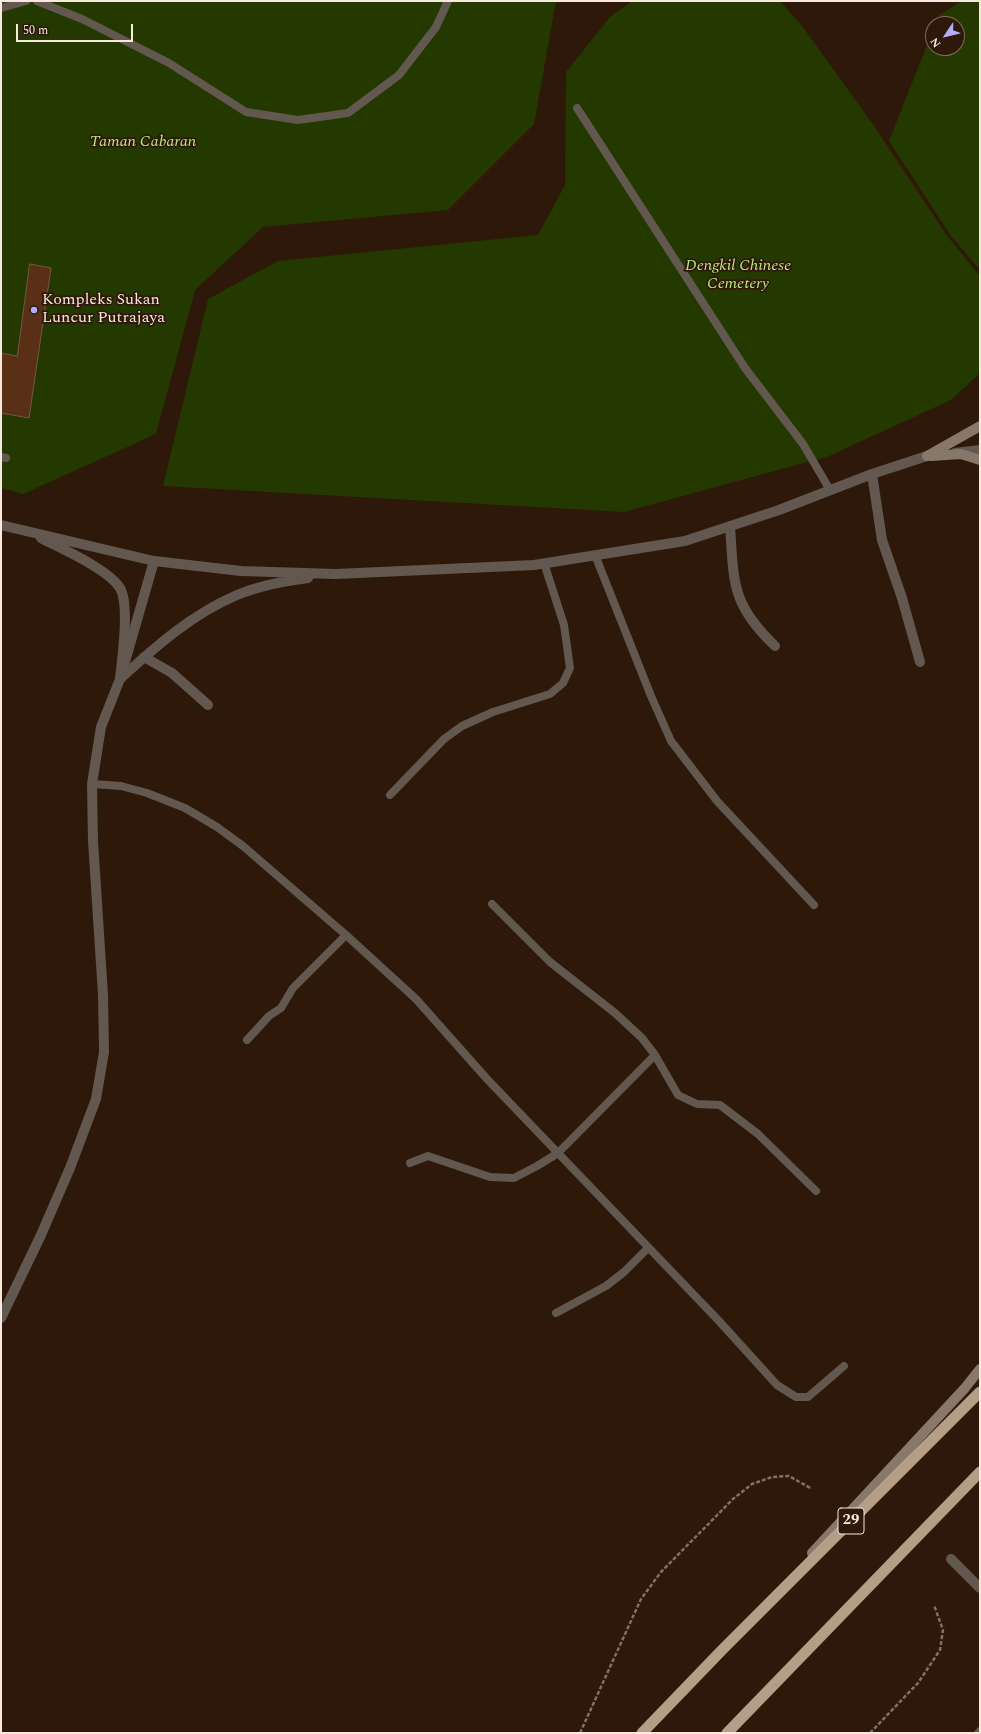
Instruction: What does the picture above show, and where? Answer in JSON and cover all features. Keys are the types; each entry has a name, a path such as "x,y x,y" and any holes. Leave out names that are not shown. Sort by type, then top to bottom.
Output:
{"highway":[{"name":"29","path":"642,1733 722,1650 980,1392"},
{"path":"727,1733 980,1472"}],"main road":[{"path":"927,456 980,426"},
{"path":"927,456 961,454 980,460"},
{"path":"722,1650 965,1388 980,1369"}],"street":[{"path":"1,525 154,561 241,571 336,574 544,563 686,541 872,474 927,456 980,450"},
{"path":"872,474 882,540 902,598 920,662"},
{"path":"730,526 735,590 749,618 775,646"},
{"path":"30,532 106,574 120,589 125,613 120,679"},
{"path":"1,1318 41,1235 70,1168 96,1099 104,1052 103,995 93,841 92,784 101,727 120,679 154,561"},
{"path":"120,679 144,657 178,630 207,610 237,595 269,585 336,574"},
{"path":"144,657 172,674 208,705"},
{"path":"951,1559 980,1588"}],"lane":[{"path":"1,8 26,1"},
{"path":"37,1 82,19 169,63 246,112 298,120 348,113 399,75 436,27 448,1"},
{"path":"577,108 744,368 802,444 830,490"},
{"path":"595,556 650,696 671,741 717,801 814,905"},
{"path":"390,795 444,739 462,726 493,712 550,694 563,683 570,668 564,625 544,563"},
{"path":"92,784 121,786 147,793 185,808 217,826 243,846 346,935 416,999 487,1079 719,1321 777,1385 796,1397 808,1397 844,1366"},
{"path":"492,904 550,962 615,1013 642,1038 655,1055 678,1095 697,1104 720,1105 758,1134 816,1191"},
{"path":"247,1040 269,1016 285,1004 293,988 346,935"},
{"path":"410,1162 428,1156 490,1178 514,1178 558,1153 655,1055"},
{"path":"556,1313 606,1286 624,1272 648,1248"}],"path":[{"path":"580,1733 641,1599 661,1572 733,1499 752,1484 772,1477 789,1476 812,1489"},
{"path":"870,1733 918,1683 940,1650 942,1630 934,1605"}],"green space":[{"name":"Taman Cabaran","path":"1,1 556,1 534,124 448,210 263,227 195,290 156,434 23,494 1,488"},
{"name":"Dengkil Chinese Cemetery","path":"632,1 780,1 802,26 872,123 948,237 980,276 980,373 951,400 829,456 624,512 163,486 208,299 278,261 538,235 565,185 566,72 610,17"},
{"path":"962,1 980,1 980,270 951,236 889,141 925,50 925,56 965,56 965,16 939,15"}],"building":[{"name":"Kompleks Sukan Luncur Putrajaya","path":"30,264 51,268 29,418 1,413 1,353 17,356"}],"place":[{"name":"Kompleks Sukan Luncur Putrajaya","path":"34,310"}]}
